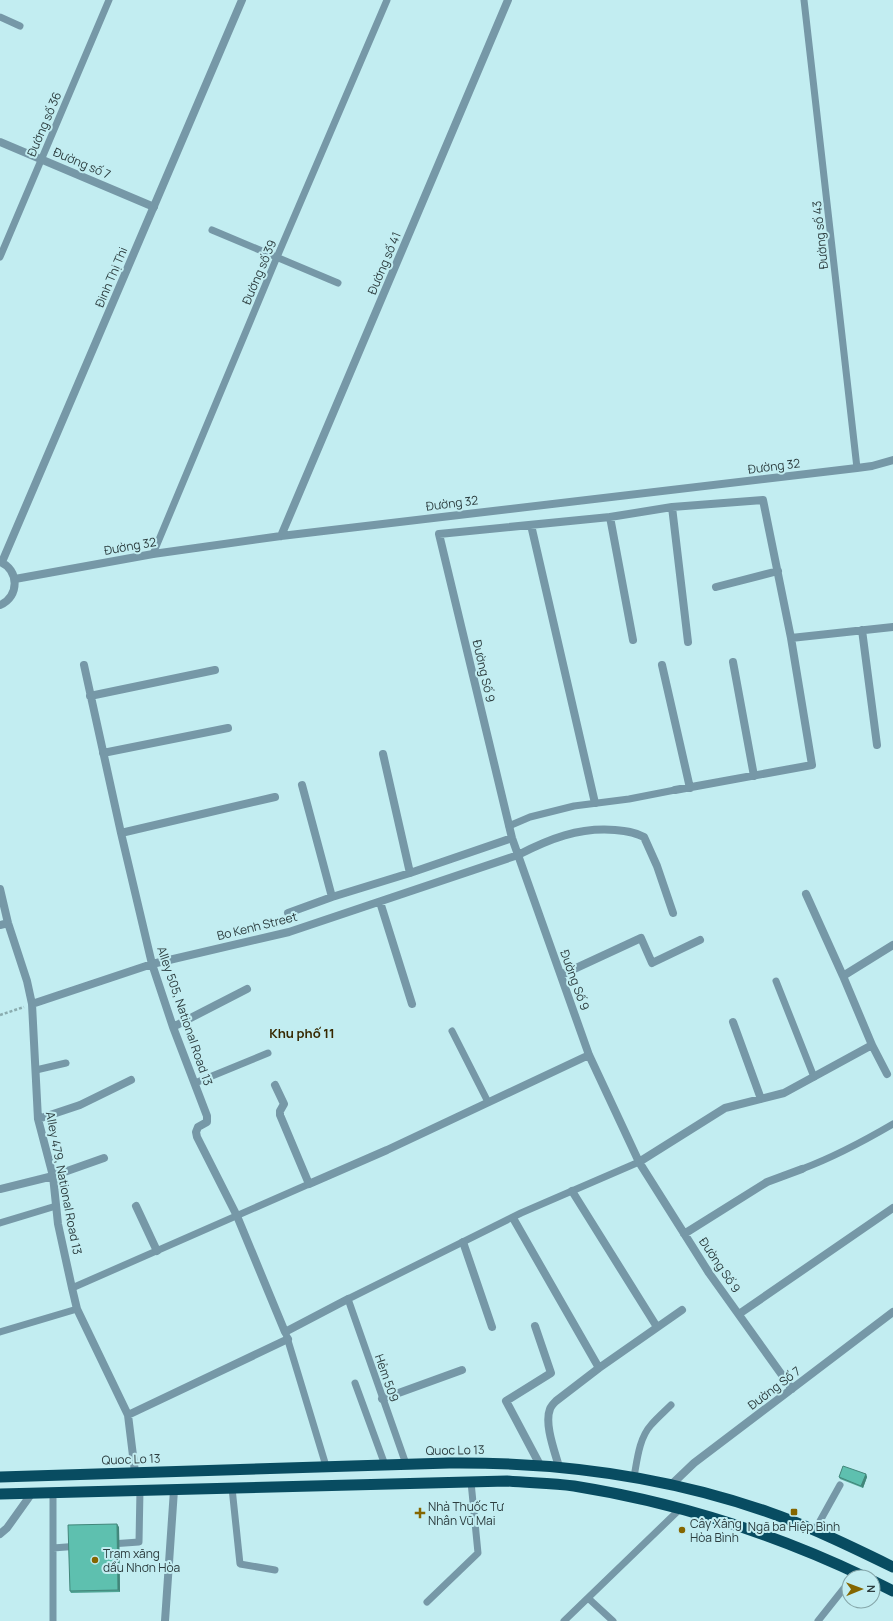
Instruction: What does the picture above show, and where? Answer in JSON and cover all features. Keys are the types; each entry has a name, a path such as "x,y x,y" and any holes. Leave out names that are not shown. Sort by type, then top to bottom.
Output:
{"highway":[{"name":"Quoc Lo 13","path":"0,1477 406,1464 499,1462 540,1465 608,1473 672,1485 768,1512 815,1530 893,1567"},
{"path":"0,1494 507,1481 572,1486 640,1498 729,1523 808,1551 844,1569"},
{"path":"881,1585 893,1590"}],"street":[{"name":"Đinh Thị Thi","path":"1,562 242,0"},
{"name":"Đường số 41","path":"281,536 508,0"},
{"name":"Đường số 7","path":"0,142 154,206"},
{"name":"Đường 32","path":"15,579 153,554 281,536 857,468 872,466 893,460"},
{"path":"595,803 531,525 610,517 672,507 763,500 791,638 812,765 675,790"},
{"path":"672,507 688,642"},
{"path":"610,517 633,640"},
{"name":"Đường Số 9","path":"531,525 439,534 512,838 589,1055 639,1162 709,1273 792,1389"},
{"path":"0,605 9,600 13,593 15,579 12,572 1,562"},
{"path":"716,587 778,571"},
{"path":"791,638 893,627"},
{"path":"862,630 877,745"},
{"path":"733,662 754,776"},
{"name":"Alley 505, National Road 13","path":"84,665 102,753 152,964 173,1027 208,1119 207,1122 198,1126 196,1132 197,1137 237,1216 286,1335"},
{"path":"662,665 690,788"},
{"path":"90,696 216,670"},
{"path":"102,753 228,728"},
{"path":"382,754 410,873"},
{"path":"302,785 332,897"},
{"path":"121,833 275,797"},
{"name":"Bo Kenh Street","path":"32,1004 152,964 289,932 518,855 551,840 582,830 631,832 644,837 648,842 673,913"},
{"path":"288,913 332,897 410,873 512,838"},
{"name":"Alley 479, National Road 13","path":"0,889 4,924 27,981 32,1004 38,1119 53,1176 58,1224 72,1288 77,1309 128,1415 135,1472"},
{"path":"806,894 872,1045 887,1074"},
{"path":"380,902 412,1004"},
{"path":"561,975 641,938 652,963 700,940"},
{"path":"843,976 893,945"},
{"path":"173,1027 247,989"},
{"path":"733,1022 761,1099"},
{"path":"639,1162 725,1108 784,1094 872,1045"},
{"path":"275,1085 284,1104 280,1111 280,1115 309,1184 387,1150 589,1055"},
{"path":"38,1119 80,1105 131,1080"},
{"path":"0,1189 53,1176 104,1158"},
{"path":"684,1234 767,1182 802,1169"},
{"path":"572,1191 657,1327"},
{"path":"136,1206 157,1251"},
{"path":"739,1314 893,1208"},
{"path":"513,1218 599,1368"},
{"path":"463,1242 492,1326"},
{"path":"128,1415 286,1335 348,1299"},
{"path":"559,1467 549,1429 548,1416 550,1408 556,1401 599,1368 682,1310"},
{"name":"Đường Số 7","path":"672,1485 694,1463 893,1312"},
{"path":"535,1326 550,1373 506,1401 540,1465"},
{"path":"382,1399 462,1370"},
{"path":"165,1621 174,1490"},
{"path":"0,1534 7,1528 32,1493"}],"lane":[{"name":"Đường số 36","path":"0,257 109,0"},
{"name":"Đường số 39","path":"153,554 277,257 387,0"},
{"name":"Đường số 43","path":"804,0 857,468"},
{"path":"0,17 20,26"},
{"path":"212,230 338,283"},
{"path":"509,826 530,817 549,812 675,790"},
{"path":"776,981 814,1077"},
{"path":"452,1031 488,1102"},
{"path":"195,1082 268,1053"},
{"path":"36,1070 66,1063"},
{"path":"802,1169 839,1153 893,1124"},
{"path":"348,1299 513,1218 639,1162"},
{"path":"72,1288 309,1184"},
{"path":"0,1223 56,1206"},
{"name":"Hẻm 509","path":"348,1299 406,1464"},
{"path":"0,1332 77,1309"},
{"path":"286,1335 326,1466"},
{"path":"355,1383 385,1465"},
{"path":"634,1478 641,1444 645,1434 650,1425 671,1405"},
{"path":"427,1602 478,1553 471,1482"},
{"path":"815,1530 840,1484"},
{"path":"232,1488 240,1564 275,1570"},
{"path":"100,1544 139,1542 140,1490"},
{"path":"53,1493 53,1621"},
{"path":"564,1621 680,1509"},
{"path":"53,1548 84,1546"},
{"path":"818,1621 841,1592"},
{"path":"588,1598 613,1621"}],"path":[{"path":"0,1015 32,1004"}],"building":[{"path":"843,1466 866,1474 861,1486 839,1477"},
{"name":"Trạm xăng dầu Nhơn Hòa","path":"117,1524 118,1590 70,1591 68,1525"}],"place":[{"name":"Ngã ba Hiệp Bình","path":"794,1512"},
{"name":"Nhà Thuốc Tư Nhân Vū Mai","path":"420,1513"},
{"name":"Cây Xăng Hòa Bình","path":"682,1530"},
{"name":"Trạm xăng dầu Nhơn Hòa","path":"95,1560"}],"district":[{"name":"Khu phố 11","path":"302,1033"}]}
